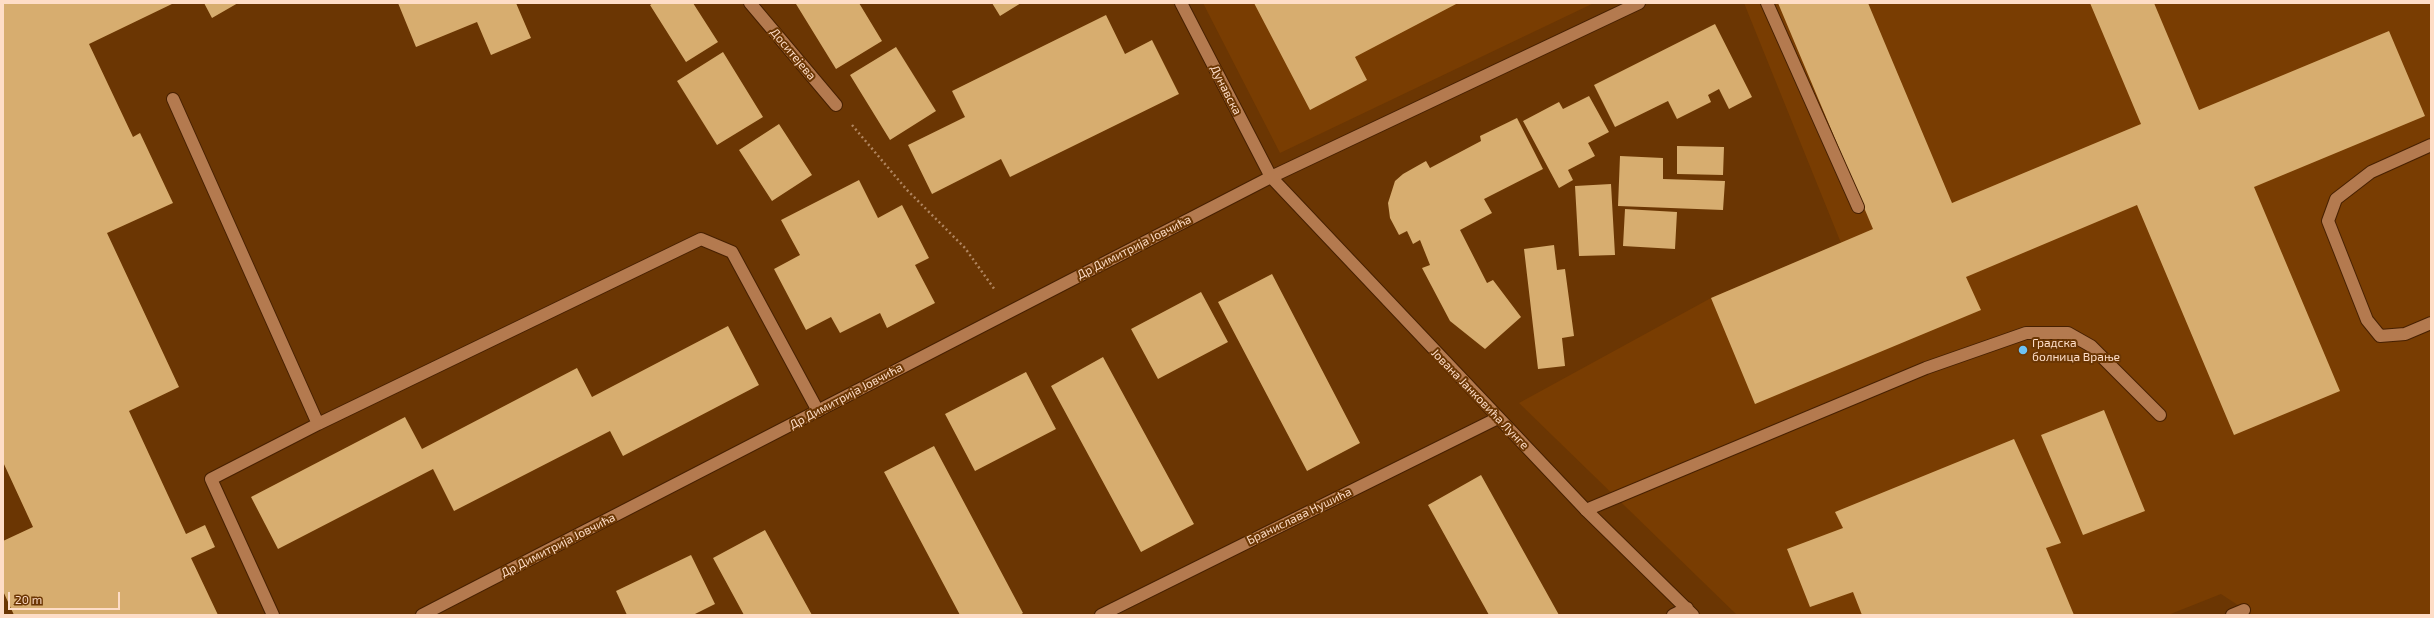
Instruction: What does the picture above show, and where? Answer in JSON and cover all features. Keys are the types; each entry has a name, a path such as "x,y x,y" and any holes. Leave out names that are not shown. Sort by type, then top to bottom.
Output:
{"street":[{"name":"Доситејева","path":"750,3 836,105"},
{"name":"Дунавска","path":"1181,3 1271,177"},
{"name":"Др Димитрија Јовчића","path":"422,615 818,411 1009,310 1271,177 1639,3"},
{"path":"1767,3 1858,207"},
{"path":"173,99 318,424"},
{"path":"2431,145 2371,172 2336,199 2328,221 2367,320 2380,336 2405,334 2431,323"},
{"name":"Јована Јанковића Лунге","path":"1271,177 1586,510 1690,611"},
{"path":"273,615 211,479 318,424 701,239 732,252 818,411"},
{"path":"1586,510 1926,368 2026,333 2068,333 2091,346 2160,415"},
{"name":"Бранислава Нушића","path":"1101,615 1498,418"},
{"path":"2232,615 2244,610"},
{"path":"1672,615 1690,611"}],"path":[{"path":"836,105 906,190 965,248 1009,310"}],"shaded area":[{"path":"1203,3 1594,3 1280,153"},
{"name":"Градска болница Врање","path":"1744,3 2431,3 2431,615 2253,615 2221,594 2168,615 1737,615 1519,403 1711,298 1841,243"}],"building":[{"path":"3,3 174,3 89,44 133,137 140,133 173,203 107,233 179,387 129,411 186,534 205,525 215,547 191,558 218,615 14,615 3,591 3,541 33,527 3,462"},
{"path":"204,3 238,3 212,18"},
{"path":"398,3 516,3 531,38 491,55 477,22 416,47"},
{"path":"653,3 693,3 718,42 686,62 650,5"},
{"path":"859,3 882,41 836,69 796,4"},
{"path":"992,3 1021,3 1000,16"},
{"path":"1254,3 1458,3 1355,57 1367,80 1310,110"},
{"path":"1778,3 1868,3 1952,203 2141,124 2090,3 2154,3 2199,110 2389,31 2425,116 2254,187 2340,391 2234,435 2137,205 1966,277 1981,310 1755,404 1711,298 1873,229"},
{"path":"1106,15 1125,54 1152,40 1179,94 1010,177 1001,159 932,194 908,145 965,117 952,91"},
{"path":"1715,24 1752,97 1729,109 1719,89 1708,95 1711,102 1677,119 1668,101 1615,127 1594,85"},
{"path":"896,47 936,111 890,140 850,75"},
{"path":"723,52 763,117 717,145 677,81"},
{"path":"1589,96 1609,132 1588,143 1595,156 1568,170 1573,180 1559,188 1523,121 1559,102 1563,109"},
{"path":"1517,118 1543,169 1484,199 1492,213 1460,230 1487,283 1493,280 1521,317 1485,349 1450,321 1422,268 1430,265 1420,240 1413,244 1407,231 1399,235 1390,218 1388,203 1395,181 1403,174 1426,161 1430,168 1481,141 1480,136"},
{"path":"779,124 812,175 772,201 739,150"},
{"path":"1677,146 1724,147 1723,175 1677,174"},
{"path":"1620,156 1663,158 1663,179 1725,181 1723,210 1618,206"},
{"path":"859,180 878,218 902,205 929,258 915,265 935,303 887,328 880,313 840,333 831,317 806,330 774,269 800,255 781,220"},
{"path":"1611,184 1615,255 1579,256 1575,186"},
{"path":"1625,209 1677,212 1675,249 1623,246"},
{"path":"1554,245 1557,270 1565,269 1574,336 1562,338 1565,366 1538,369 1524,249"},
{"path":"1272,274 1360,443 1307,471 1218,302"},
{"path":"1201,292 1228,342 1158,379 1131,329"},
{"path":"728,326 759,385 623,456 610,431 454,511 433,469 278,549 251,497 405,417 422,449 577,368 592,397"},
{"path":"1103,357 1194,524 1141,552 1051,386"},
{"path":"1026,372 1056,429 975,471 945,414"},
{"path":"2104,410 2145,511 2083,535 2041,435"},
{"path":"2014,439 2061,543 2046,548 2074,615 1862,615 1853,592 1810,607 1787,549 1843,528 1835,512"},
{"path":"934,446 1023,613 1020,615 960,615 884,472"},
{"path":"1481,475 1559,615 1489,615 1428,505"},
{"path":"765,530 812,615 744,615 713,558"},
{"path":"691,555 715,604 693,615 627,615 616,591"}],"place":[{"name":"Градска болница Врање","path":"2023,350"}]}
